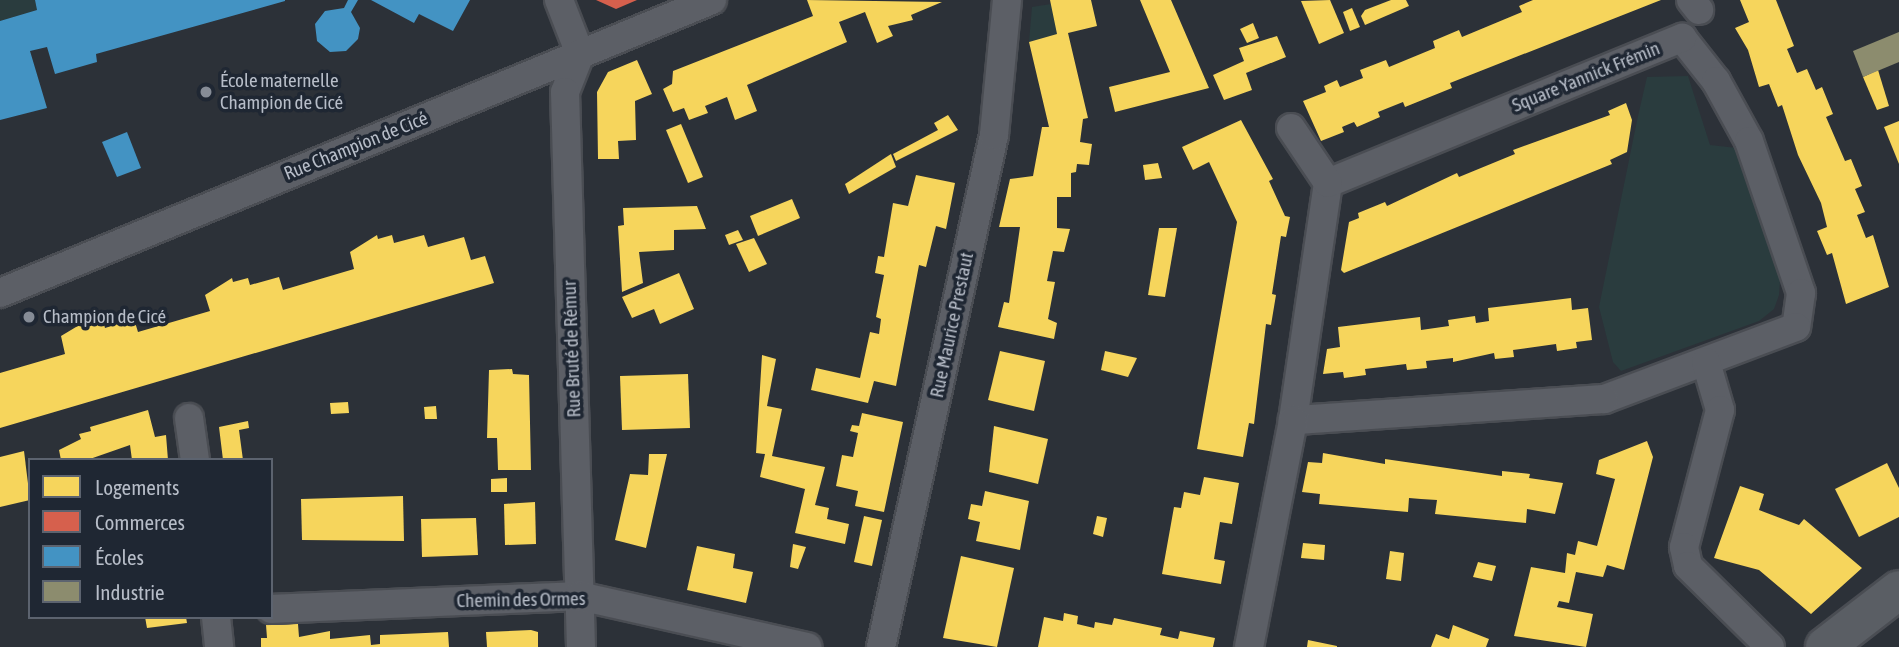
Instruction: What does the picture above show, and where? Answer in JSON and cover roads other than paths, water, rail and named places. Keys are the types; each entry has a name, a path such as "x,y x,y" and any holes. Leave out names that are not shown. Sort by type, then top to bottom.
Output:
{"main road":[{"path":"1825,647 1899,590"}],"street":[{"path":"559,0 580,54"},
{"name":"Rue Champion de Cicé","path":"0,293 712,0"},
{"name":"Rue Maurice Prestaut","path":"881,647 994,135 1007,0"},
{"name":"Square Yannick Frémin","path":"1293,420 1604,399 1796,327 1801,293 1749,141 1716,81 1682,38 1328,183"},
{"name":"Rue Bruté de Rémur","path":"580,54 565,92 581,647"},
{"path":"1250,647 1293,420 1328,183 1291,128"},
{"path":"1706,362 1720,410 1684,547 1688,566 1770,647"},
{"path":"189,418 195,458"},
{"name":"Chemin des Ormes","path":"273,608 579,596 807,647"},
{"path":"216,619 219,647"}],"place":[{"name":"École maternelle Champion de Cicé","path":"206,92"},
{"name":"Champion de Cicé","path":"29,317"}]}
